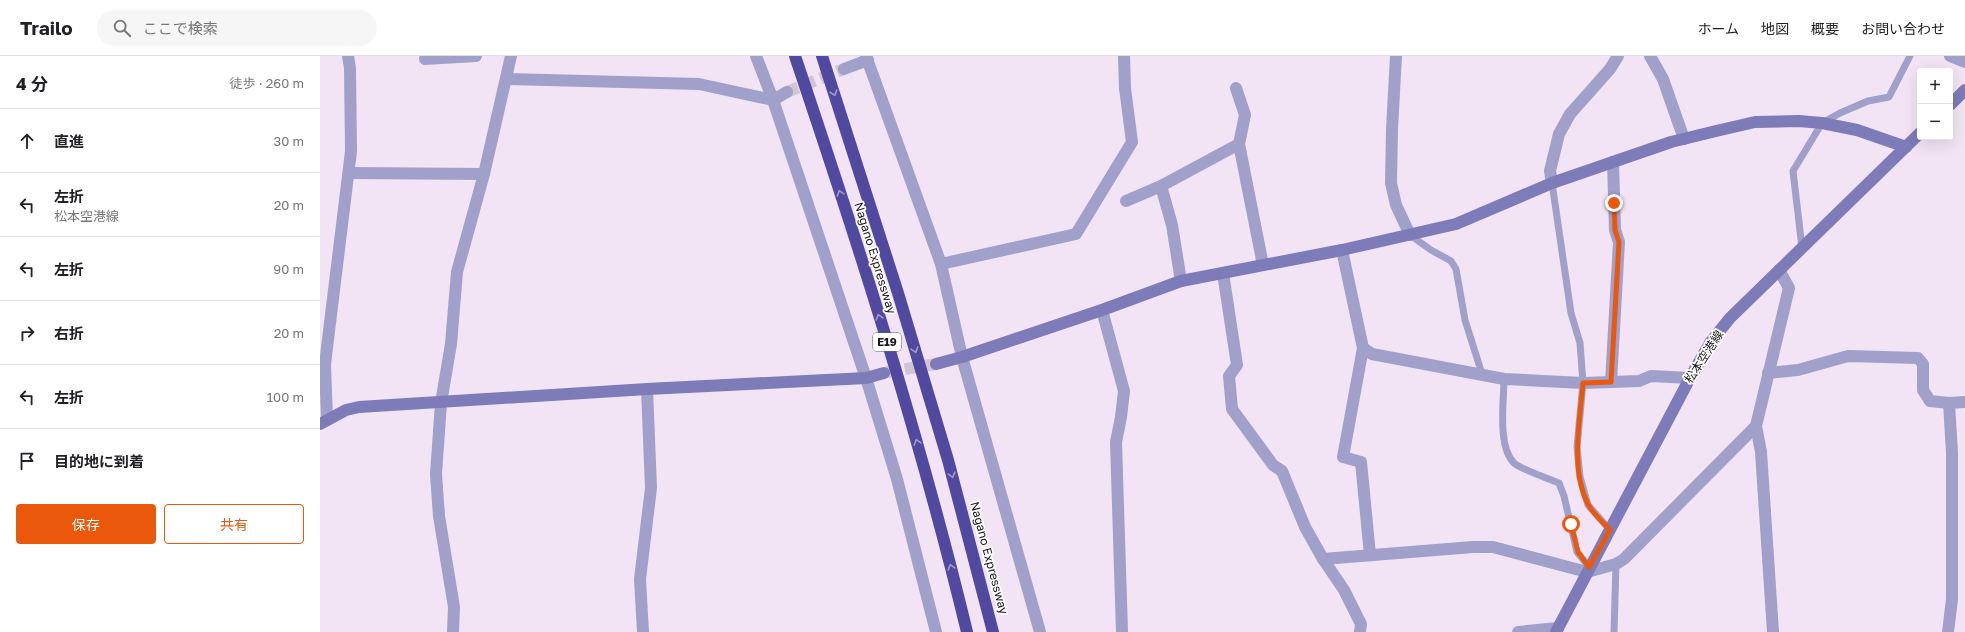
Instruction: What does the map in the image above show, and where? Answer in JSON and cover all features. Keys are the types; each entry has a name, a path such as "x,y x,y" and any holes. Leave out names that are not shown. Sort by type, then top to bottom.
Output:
{"highway":[{"name":"Nagano Expressway","path":"795,56 874,300 924,467 957,588 967,632"},
{"name":"Nagano Expressway","path":"822,56 948,460 995,632"}],"street":[{"path":"348,56 350,68 351,151 325,364 323,422 346,410 360,407 647,389 866,378 884,373"},
{"path":"426,56 425,58 476,56"},
{"path":"453,632 454,608 439,516 436,474 440,403 452,344 458,272 484,174 511,56"},
{"path":"756,56 773,100 866,378 897,479 936,632"},
{"path":"941,264 1076,234 1132,142 1125,88 1124,56"},
{"path":"1396,56 1391,182 1396,206 1410,235"},
{"path":"1552,183 1550,171 1559,134 1570,114 1610,69 1618,56"},
{"path":"1650,56 1663,79 1684,139"},
{"path":"1950,56 1965,62"},
{"path":"844,69 867,58 941,264 962,357 1040,632"},
{"path":"506,79 699,84 773,100 788,92"},
{"path":"1236,88 1245,115 1239,144 1263,265"},
{"path":"1951,104 1965,90"},
{"path":"936,364 962,357 1102,310 1181,280 1342,250 1456,224 1552,183 1613,162 1684,139 1755,122 1799,121 1822,123 1857,130 1906,147"},
{"name":"松本空港線","path":"1557,630 1710,343 1730,318 1917,137"},
{"path":"1126,201 1161,186 1239,144"},
{"path":"1611,382 1619,242 1615,230 1613,162"},
{"path":"348,173 484,174"},
{"path":"1161,186 1172,225 1181,280"},
{"path":"1342,250 1363,348 1343,457 1361,462 1370,555"},
{"path":"1773,632 1761,452 1756,426 1789,288 1779,270"},
{"path":"1223,273 1237,365 1229,376 1232,409 1273,465 1282,471 1305,527 1323,559 1344,590 1361,624 1360,632"},
{"path":"1102,310 1124,391 1122,417 1116,442 1122,632"},
{"path":"1363,348 1372,354 1504,378 1583,383 1638,381 1651,376 1690,378"},
{"path":"1768,373 1798,370 1848,356 1918,358 1923,364 1923,390 1930,401 1949,403 1965,402"},
{"path":"643,632 640,579 652,488 647,389"},
{"path":"1948,632 1952,599 1952,453 1949,403"},
{"path":"1323,559 1473,547 1493,547 1588,570 1616,564 1624,559 1756,426"},
{"path":"1518,632 1557,630"}],"lane":[{"path":"1802,248 1793,171 1822,123 1840,113 1868,101 1889,97 1910,56"},
{"path":"1552,183 1571,314 1580,343 1583,383 1578,447 1580,477 1588,505 1610,530"},
{"path":"1410,235 1431,250 1451,261 1456,269 1465,320 1482,374"},
{"path":"1504,378 1503,436 1506,452 1514,464 1559,483 1564,496 1578,552 1588,570"},
{"path":"1614,632 1616,564"},
{"path":"957,588 962,632"}],"tunnel":[{"path":"787,92 844,69"},
{"path":"887,372 936,364"}],"route":[{"path":"1571,524 1578,552 1589,567 1610,530 1588,505 1580,477 1578,447 1583,383 1611,382 1619,242 1615,230 1614,203"}]}
